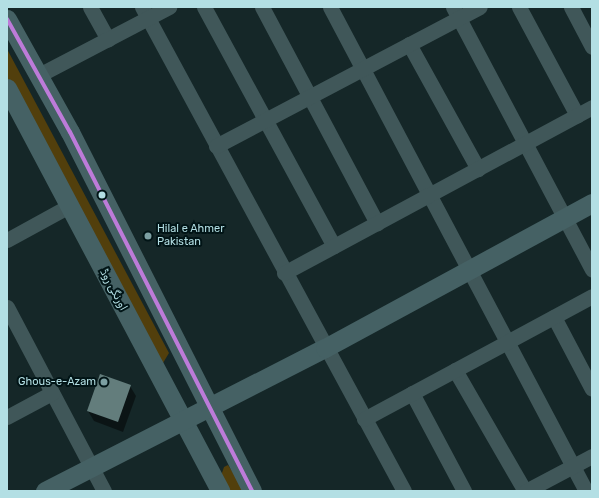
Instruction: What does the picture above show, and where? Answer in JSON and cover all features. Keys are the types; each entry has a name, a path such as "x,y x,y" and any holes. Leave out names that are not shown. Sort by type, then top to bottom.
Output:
{"main road":[{"path":"7,19 39,75 211,405 252,491"},
{"name":"اورنگی روڈ","path":"7,88 181,420 220,491"},
{"path":"45,491 181,420 325,348 468,268 592,203"}],"street":[{"path":"90,7 108,39"},
{"path":"39,75 108,39 145,13 169,7"},
{"path":"204,7 334,246"},
{"path":"262,7 377,223"},
{"path":"330,7 586,491"},
{"path":"216,146 409,44 456,12 480,7"},
{"path":"519,7 577,115"},
{"path":"571,7 592,47"},
{"path":"456,12 592,269"},
{"path":"145,13 284,273 404,491"},
{"path":"409,44 478,169"},
{"path":"284,273 592,107"},
{"path":"7,240 69,206"},
{"path":"364,419 592,296"},
{"path":"7,307 104,491"},
{"path":"554,317 592,389"},
{"path":"455,370 526,491 592,456"},
{"path":"7,418 52,393"},
{"path":"412,394 464,491"}],"shaded area":[{"path":"7,49 169,353 163,363 159,361 7,79"},
{"path":"228,465 245,491 229,491 221,476 224,467"}],"building":[{"path":"100,374 131,385 118,422 87,411"}],"transit line":[{"path":"7,19 70,132 252,491"}],"place":[{"name":"Hilal e Ahmer Pakistan","path":"148,236"},
{"name":"Ghous-e-Azam","path":"104,382"}]}
